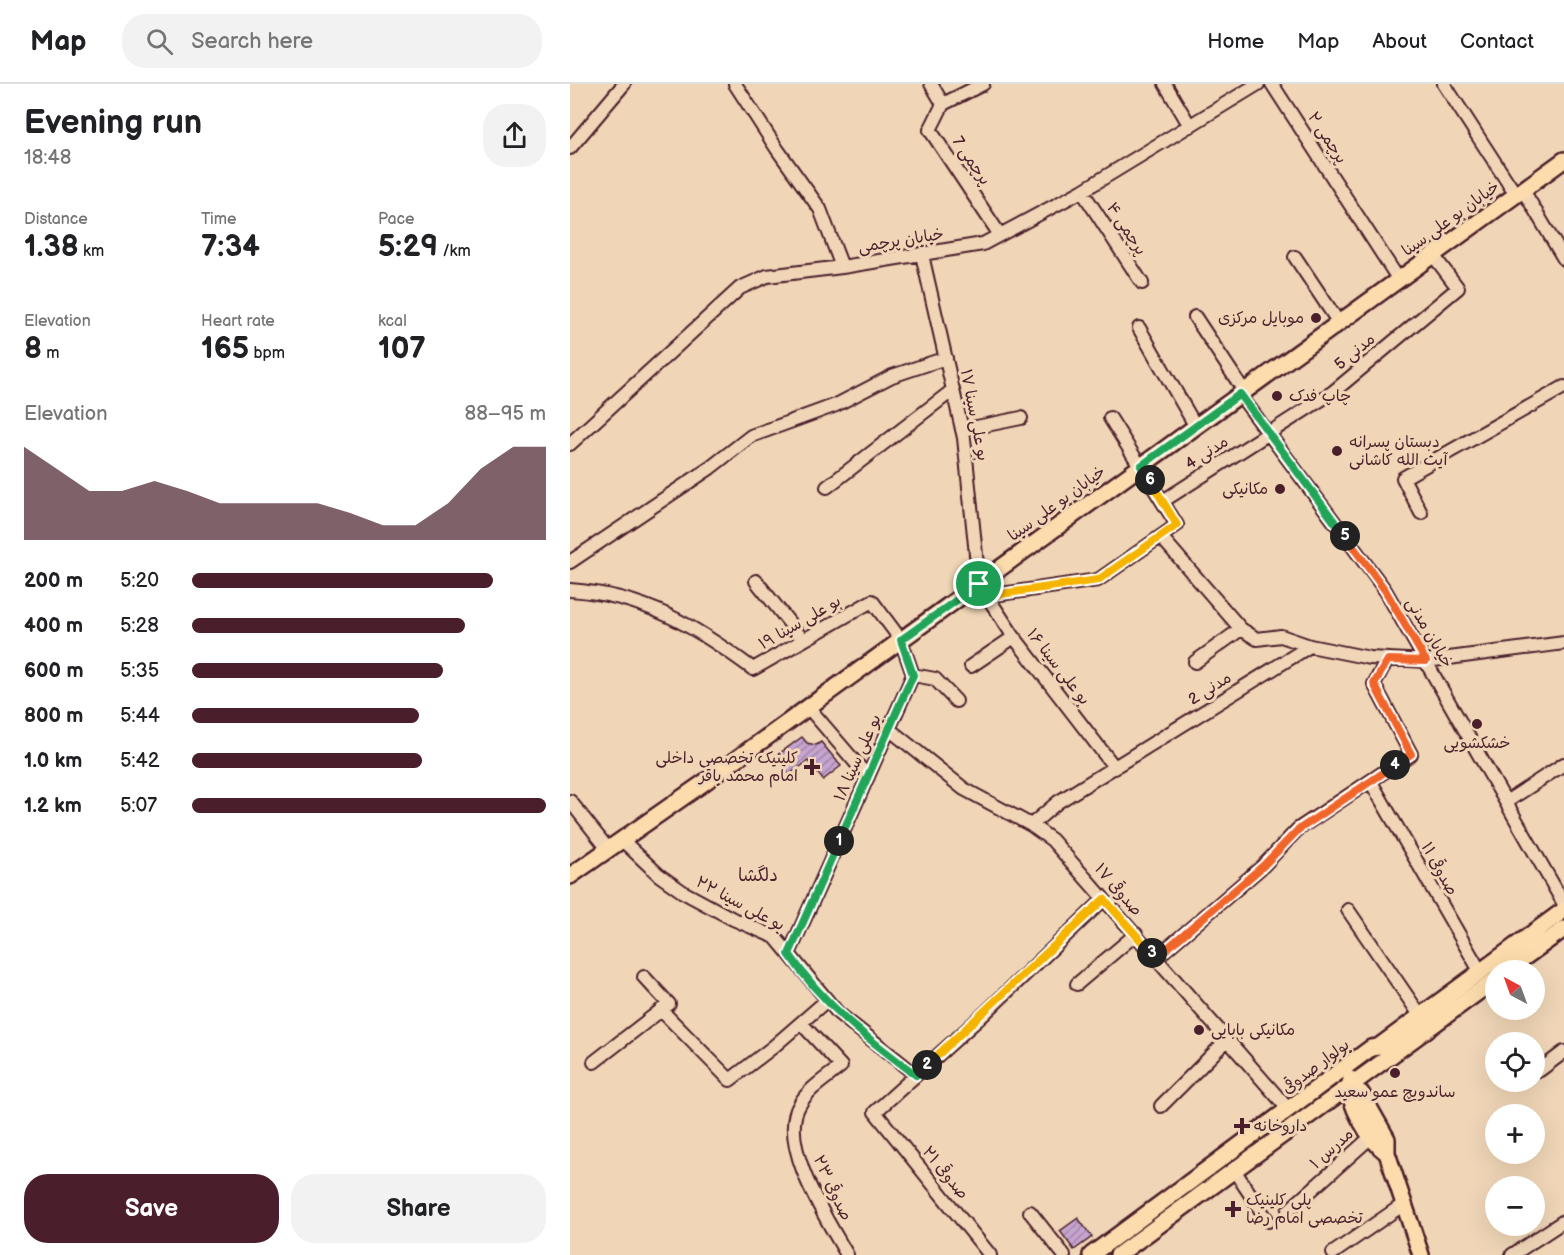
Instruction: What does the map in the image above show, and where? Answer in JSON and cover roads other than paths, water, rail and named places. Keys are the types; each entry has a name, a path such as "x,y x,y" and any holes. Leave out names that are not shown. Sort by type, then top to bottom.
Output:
{"main road":[{"name":"خیابان بو علی سینا","path":"570,876 901,640 983,590 1141,466 1564,160"},
{"name":"بولوار صدوقی","path":"1091,1255 1371,1048 1378,1047 1526,937 1563,920"},
{"path":"1521,960 1535,950 1563,920"},
{"path":"1526,937 1535,950"},
{"name":"بولوار صدوقی","path":"1119,1254 1234,1170 1355,1089 1367,1073 1485,987"},
{"path":"1378,1047 1354,1068 1355,1089 1351,1100 1376,1145 1387,1153"},
{"path":"1313,1093 1326,1088 1355,1089"},
{"path":"1355,1089 1387,1139 1387,1153 1421,1255"}],"street":[{"path":"570,148 624,84"},
{"path":"735,84 777,149 820,209 842,267"},
{"path":"931,84 943,104 983,84"},
{"path":"1165,84 1190,126"},
{"name":"خیابان پرچمی","path":"570,444 740,288 767,276 842,267 983,244 1082,191 1258,84"},
{"name":"پرچمی ۲","path":"1272,84 1399,280"},
{"path":"1444,84 1564,259"},
{"name":"پرچمی 7","path":"943,104 930,130 1000,235"},
{"name":"پرچمی ۴","path":"1082,191 1142,284"},
{"name":"بو علی سینا ۱۷","path":"922,255 962,430 983,590"},
{"name":"مدنی 5","path":"1269,433 1333,392 1458,288 1433,255"},
{"path":"1295,257 1339,323"},
{"name":"خیابان مدنی","path":"1195,317 1269,433 1385,590 1506,802 1563,920"},
{"path":"1139,328 1196,427"},
{"path":"570,562 710,468 751,436 836,405 892,376 946,358"},
{"path":"1421,513 1402,478 1564,387"},
{"path":"827,487 953,390"},
{"path":"962,430 1021,418"},
{"path":"983,590 1098,580 1162,538 1177,525 1110,418"},
{"name":"مدنی 4","path":"1163,501 1269,433"},
{"path":"1162,538 1241,629 1257,639 1281,636 1310,646 1388,660 1426,661 1564,643"},
{"path":"756,580 803,640"},
{"name":"بو علی سینا ۱۹","path":"570,590 592,592 650,607 704,633 753,669 872,601 901,640"},
{"name":"بو علی سینا ۱۶","path":"983,590 1014,637 1115,768"},
{"path":"1195,662 1241,629"},
{"path":"971,666 1014,637"},
{"path":"901,640 913,675 935,679 956,701"},
{"name":"مدنی 2","path":"1031,825 1058,802 1310,646"},
{"path":"1156,958 1263,866 1298,830 1411,754 1374,684 1388,660"},
{"name":"بو علی سینا ۱۸","path":"789,954 913,675"},
{"path":"808,707 868,777"},
{"name":"صدوقی ۱۷","path":"889,729 964,789 1031,825 1052,840 1289,1110"},
{"path":"1506,802 1564,764"},
{"name":"صدوقی ۱۱","path":"1371,782 1480,971"},
{"path":"570,801 608,849"},
{"name":"بو علی سینا ۲۲","path":"622,840 652,869 682,892 724,915 775,937 826,1001 860,1033 916,1075"},
{"path":"916,1075 985,1013 1104,899"},
{"path":"1348,910 1420,1015"},
{"path":"1077,984 1136,934"},
{"path":"594,1062 669,1004 644,977"},
{"path":"661,1010 730,1080 826,1001"},
{"name":"صدوقی ۲۳","path":"801,1023 841,1066 808,1093 798,1106 795,1125 796,1146 809,1185 847,1255"},
{"path":"1161,1106 1228,1039"},
{"path":"1545,1066 1564,1052"},
{"name":"صدوقی ۲۱","path":"916,1075 875,1112 990,1255"},
{"name":"مدرس ۱","path":"1288,1211 1371,1137"},
{"path":"1234,1170 1268,1221"},
{"path":"1332,1253 1404,1204"},
{"path":"1030,1212 1064,1255"},
{"path":"1512,1255 1564,1221"}],"place":[{"name":"موبایل مرکزی","path":"1316,318"},
{"name":"چاپ فدک","path":"1277,396"},
{"name":"دبستان پسرانه آیت الله کاشانی","path":"1337,451"},
{"name":"مکانیکی","path":"1280,489"},
{"name":"خشکشویی","path":"1477,724"},
{"name":"کلینیک تخصصی داخلی امام محمد باقر","path":"812,767"},
{"name":"مکانیکی بابایی","path":"1199,1030"},
{"name":"ساندویچ عمو سعید","path":"1395,1073"},
{"name":"داروخانه","path":"1242,1126"},
{"name":"پلی کلینیک تخصصی امام رضا","path":"1233,1209"}],"district":[{"name":"دلگشا","path":"758,875"}]}
